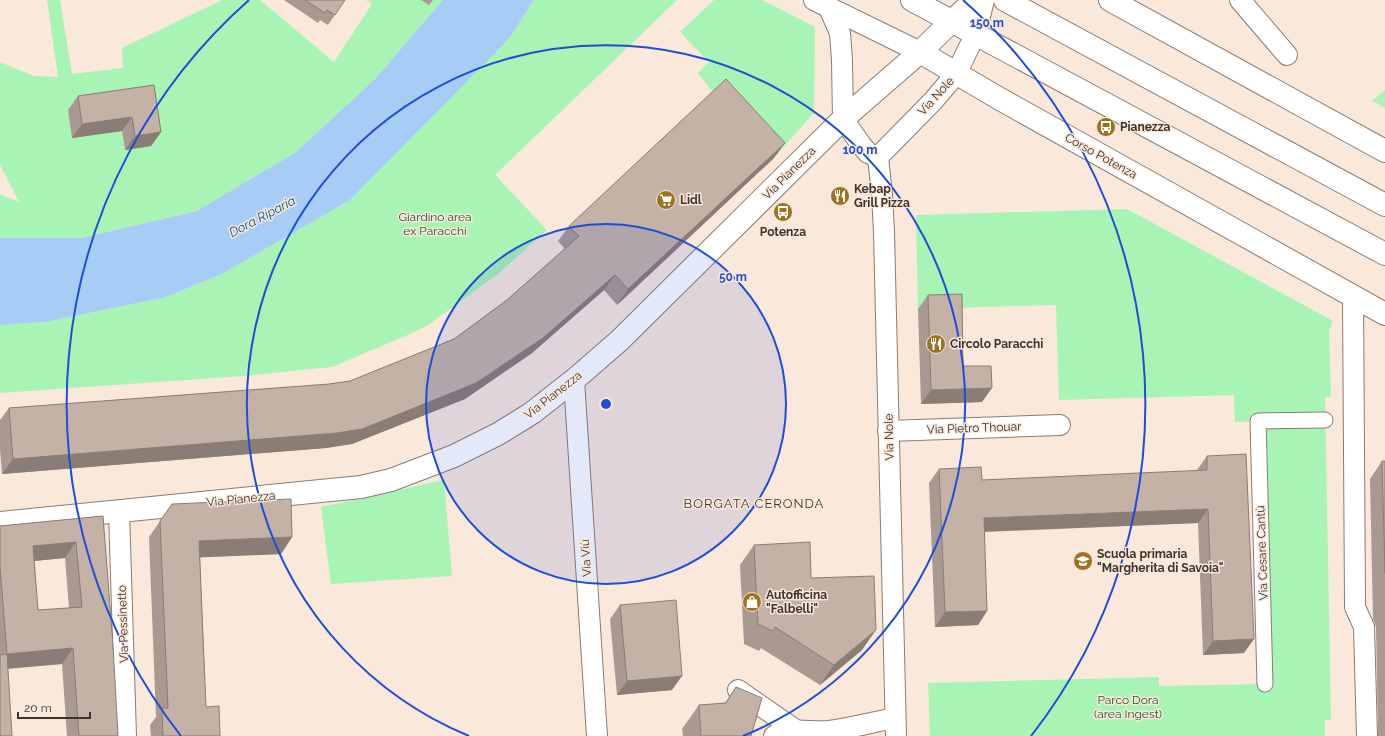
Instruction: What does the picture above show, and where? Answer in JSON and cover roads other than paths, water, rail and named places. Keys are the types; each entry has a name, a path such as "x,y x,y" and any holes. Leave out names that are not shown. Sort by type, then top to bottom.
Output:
{"main road":[{"path":"912,0 1385,254"},
{"name":"Via Pianezza","path":"0,523 361,486 391,480 454,456 498,434 532,412 574,380 620,340 843,119 920,52 975,0"},
{"path":"1005,0 1385,205"},
{"path":"1110,0 1385,151"},
{"name":"Corso Potenza","path":"920,52 956,74 1353,298 1385,314"}],"street":[{"name":"Via Nole","path":"774,736 780,733 797,731 828,731 896,727 884,232 878,157 933,101 956,74 976,34 984,0"},
{"path":"1240,0 1287,55"},
{"path":"822,4 840,33 843,119 862,146 868,152 878,157"},
{"name":"Corso Potenza","path":"822,4 920,52"},
{"path":"1353,298 1355,607 1364,627 1367,736"},
{"name":"Via Viù","path":"574,380 597,736"},
{"name":"Via Cesare Cantù","path":"1265,684 1258,421 1325,420"},
{"name":"Via Pietro Thouar","path":"888,431 1060,426"},
{"name":"Via Pessinetto","path":"119,512 126,736"},
{"path":"736,689 797,731"}],"water":[{"name":"Dora Riparia","path":"443,0 534,0 508,40 350,200 222,274 166,297 46,322 0,325 0,238 81,238 197,211 296,152 375,79"}],"place":[{"name":"Pianezza","path":"1106,127"},
{"name":"Kebap Grill Pizza","path":"840,196"},
{"name":"Lidl","path":"666,200"},
{"name":"Potenza","path":"783,212"},
{"name":"Circolo Paracchi","path":"936,344"},
{"name":"Scuola primaria \"Margherita di Savoia\"","path":"1083,561"},
{"name":"Autofficina \"Falbelli\"","path":"752,602"}],"district":[{"name":"BORGATA CERONDA","path":"754,503"}],"park label":[{"name":"Giardino area ex Paracchi","path":"435,224"},
{"name":"Parco Dora (area Ingest)","path":"1128,707"}]}
